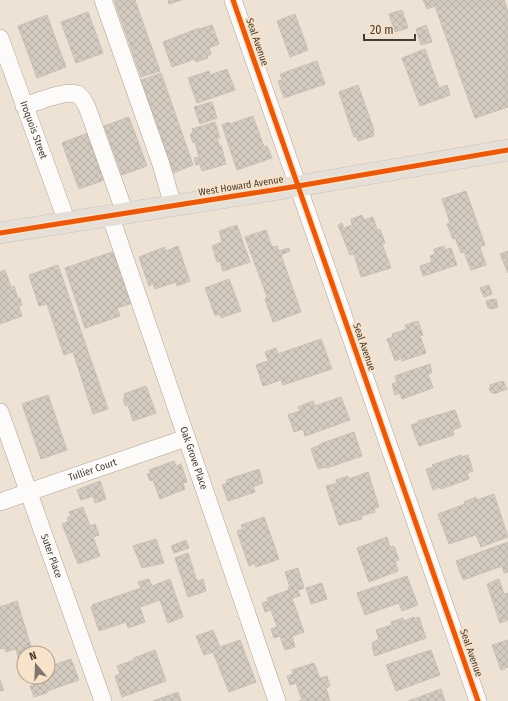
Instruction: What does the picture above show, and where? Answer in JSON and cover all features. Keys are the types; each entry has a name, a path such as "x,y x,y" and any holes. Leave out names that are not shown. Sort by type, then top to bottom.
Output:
{"main road":[{"name":"West Howard Avenue","path":"0,233 298,186 508,150"}],"street":[{"path":"103,0 161,164 173,206"},
{"name":"Seal Avenue","path":"233,0 478,701"},
{"name":"Iroquois Street","path":"0,38 67,222"},
{"name":"Oak Grove Place","path":"24,106 66,93 77,94 82,98 87,106 186,438 277,701"},
{"name":"Suter Place","path":"0,412 103,701"},
{"name":"Tullier Court","path":"0,502 186,438"}],"building":[{"path":"114,0 135,0 160,71 141,77"},
{"path":"168,0 182,0 169,4"},
{"path":"423,0 504,0 508,12 508,107 475,118 435,6 427,9"},
{"path":"402,10 408,28 395,32 389,14"},
{"path":"88,12 103,53 76,63 61,22"},
{"path":"295,14 308,50 290,57 277,21"},
{"path":"47,15 66,67 37,78 18,26"},
{"path":"212,25 219,44 209,48 211,54 207,56 208,58 196,62 195,59 172,67 163,42 199,28"},
{"path":"426,25 432,42 421,45 416,29"},
{"path":"425,49 439,88 447,85 450,95 420,106 402,58"},
{"path":"317,61 325,84 284,98 278,81 282,80 280,74"},
{"path":"227,69 235,90 197,103 188,78 209,71 210,75"},
{"path":"161,73 193,165 173,173 141,80"},
{"path":"358,85 374,130 374,136 358,141 356,136 354,137 339,92"},
{"path":"212,102 217,118 200,124 194,107"},
{"path":"253,116 264,147 267,146 272,158 237,170 222,125 229,122 230,124"},
{"path":"129,117 147,166 122,175 104,126"},
{"path":"215,122 220,138 217,138 219,146 221,145 226,164 202,171 200,164 196,165 194,158 199,157 195,142 193,143 190,134 193,133 192,129"},
{"path":"90,132 107,179 79,189 62,143"},
{"path":"466,191 485,245 480,247 486,265 471,270 464,252 461,253 455,238 453,239 447,224 450,223 442,199"},
{"path":"362,215 364,220 373,217 377,230 380,229 385,243 382,244 391,268 361,277 354,254 350,255 338,225 342,223 344,228 352,225 351,219"},
{"path":"237,225 250,262 223,271 220,261 217,262 212,246 222,242 219,231"},
{"path":"266,230 272,247 277,246 279,251 289,248 290,251 281,255 301,312 273,322 265,299 267,297 245,237"},
{"path":"178,246 190,281 177,286 176,282 155,289 153,284 149,286 139,257 165,247 166,251"},
{"path":"444,246 446,250 451,248 457,265 423,276 420,266 432,262 430,256 435,254 434,249"},
{"path":"115,251 133,303 117,308 120,316 85,328 65,268"},
{"path":"508,251 508,273 500,254"},
{"path":"58,265 108,409 93,414 73,352 64,355 47,304 39,306 29,275"},
{"path":"5,270 11,287 14,286 18,299 20,298 22,305 19,306 22,316 0,324 0,272"},
{"path":"229,279 241,311 221,318 220,314 215,316 205,288"},
{"path":"489,285 492,294 484,297 480,288"},
{"path":"496,299 498,307 492,309 488,308 486,301"},
{"path":"418,321 423,335 420,336 426,353 402,361 401,358 395,361 387,339 393,337 392,334 407,329 405,325"},
{"path":"321,339 332,369 283,385 281,380 263,386 256,365 268,361 265,352 276,348 278,354"},
{"path":"430,364 432,373 428,374 433,388 402,399 400,393 395,395 392,384 397,382 395,376"},
{"path":"503,381 507,389 494,394 493,392 491,393 489,388 491,387 490,385"},
{"path":"146,386 156,413 133,421 128,405 125,406 123,399 125,397 124,394"},
{"path":"48,395 67,450 41,459 22,404"},
{"path":"341,397 350,420 305,436 303,429 294,432 288,415 300,411 298,407 313,401 315,406"},
{"path":"455,410 461,427 453,430 454,435 419,446 411,425 418,423 418,421"},
{"path":"354,432 362,456 327,468 318,469 311,449 320,444"},
{"path":"461,455 462,457 468,455 473,471 467,473 469,479 441,489 440,487 433,490 426,469 433,467 432,465"},
{"path":"174,461 176,466 181,464 187,482 183,483 185,489 160,499 153,480 150,481 147,474 151,473 149,470"},
{"path":"259,469 263,483 253,487 255,492 228,501 222,485 227,483 226,480"},
{"path":"368,472 379,507 374,509 375,512 361,516 362,519 339,525 326,486 337,483 336,480 348,476 349,479"},
{"path":"100,481 106,499 95,503 93,496 81,500 77,490"},
{"path":"494,494 508,537 481,547 476,535 449,544 438,514 465,504 464,502 476,497 477,500"},
{"path":"83,507 90,526 95,524 99,535 93,537 100,556 78,564 62,524 68,522 67,518 71,516 69,512"},
{"path":"264,517 279,559 256,567 255,563 249,566 237,531 243,529 241,525"},
{"path":"387,537 390,547 394,546 399,560 395,561 398,571 369,582 357,548"},
{"path":"156,539 164,563 142,568 133,546"},
{"path":"186,540 189,548 174,553 171,546"},
{"path":"508,542 508,572 504,573 502,566 463,580 456,561"},
{"path":"188,553 197,581 203,579 206,591 188,597 175,558"},
{"path":"298,568 304,588 298,590 300,596 292,598 304,632 292,636 295,647 285,650 280,636 274,638 271,629 277,627 271,610 265,612 262,603 268,601 267,598 289,590 288,587 290,587 285,572"},
{"path":"407,576 418,605 402,611 399,603 365,615 357,593"},
{"path":"149,579 152,586 170,579 183,617 168,623 160,600 140,607 145,622 128,628 126,622 99,631 91,607 93,606 92,605 141,588 138,582"},
{"path":"499,579 504,594 508,593 508,620 500,623 487,584"},
{"path":"322,583 327,599 311,604 306,588"},
{"path":"17,601 31,645 16,645 16,649 6,652 5,648 0,649 0,607"},
{"path":"414,617 415,619 419,617 426,638 375,656 372,643 379,639 376,630 392,625 391,622 403,618 404,621"},
{"path":"213,630 220,647 240,640 256,682 229,692 213,652 204,655 196,636"},
{"path":"508,640 508,667 501,670 492,645"},
{"path":"155,650 166,681 122,697 115,676 120,674 117,666"},
{"path":"431,650 440,675 396,691 386,665"},
{"path":"71,659 79,680 34,697 30,686 56,685 56,664"},
{"path":"314,663 320,678 327,676 330,686 326,688 330,701 299,701 302,700 296,683 290,685 287,676 293,674 292,670"},
{"path":"0,680 4,690 0,691"},
{"path":"441,689 445,701 408,701"},
{"path":"178,692 181,701 153,701"}],"cycle path":[{"path":"233,0 478,701"},
{"path":"0,233 298,186 508,150"}]}
